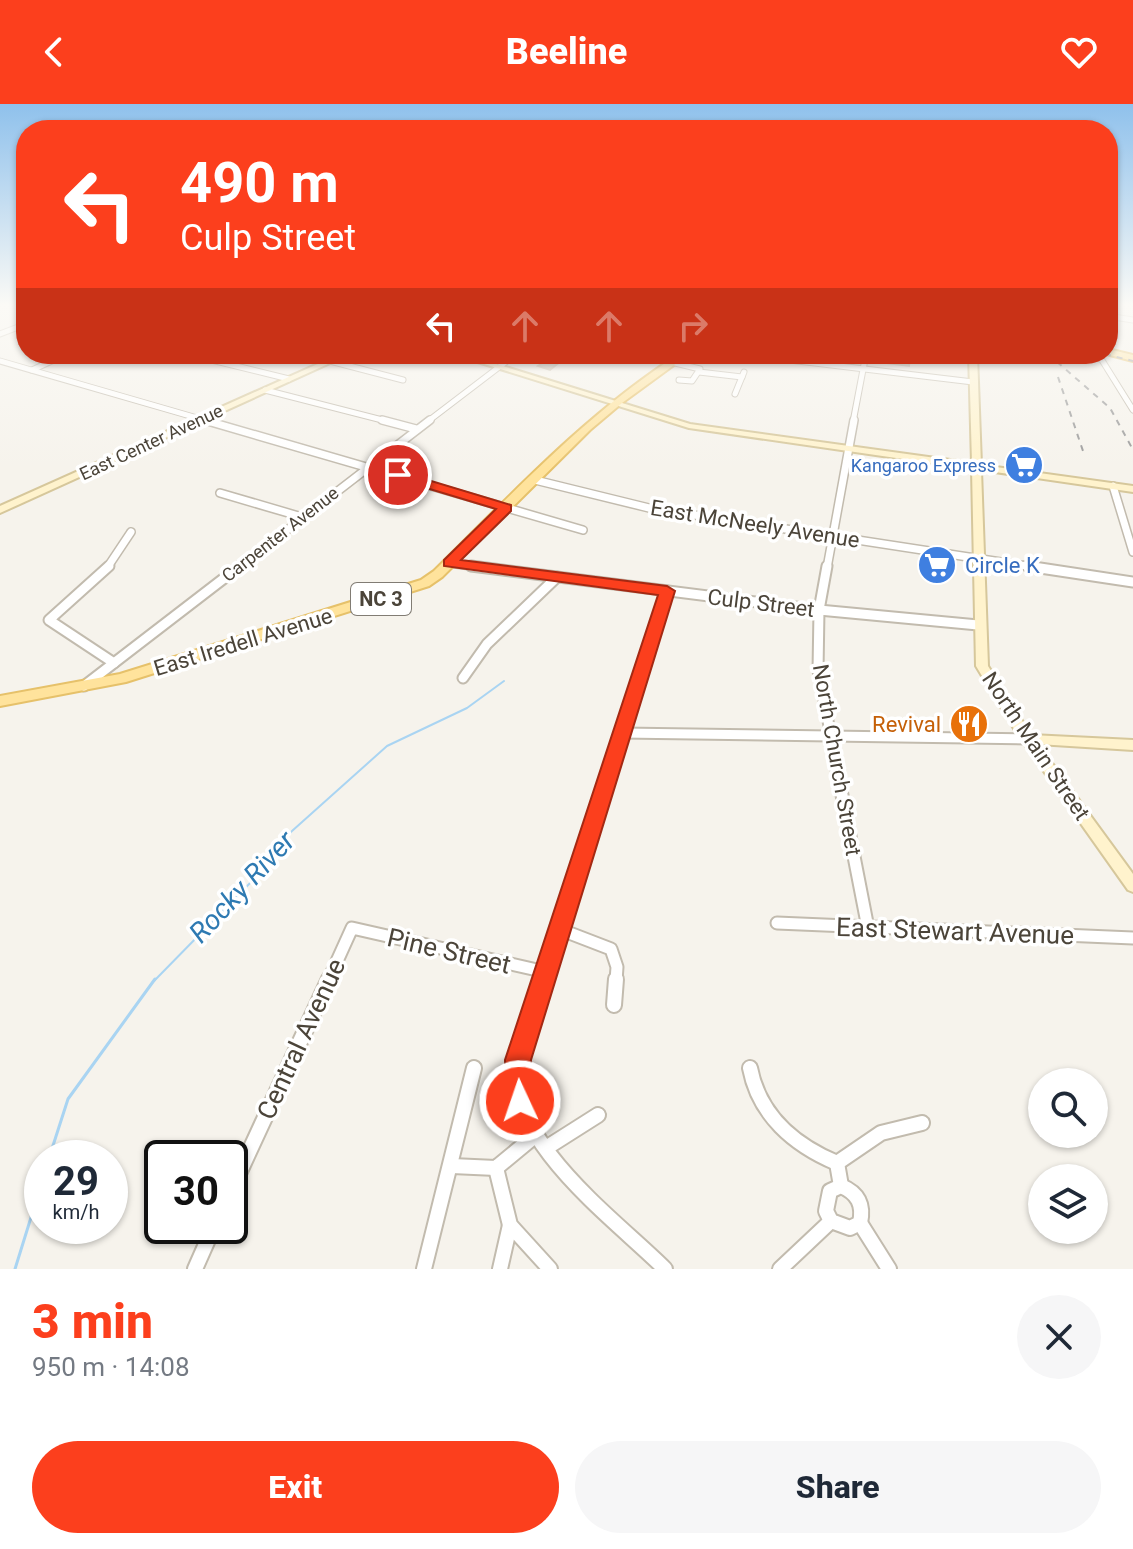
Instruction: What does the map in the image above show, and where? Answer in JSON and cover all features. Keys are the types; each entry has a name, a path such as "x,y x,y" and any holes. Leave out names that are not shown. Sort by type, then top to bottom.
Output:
{"main road":[{"name":"East Iredell Avenue","path":"0,701 84,686 166,666 425,583 614,405 668,364"}],"street":[{"path":"0,361 583,530"},
{"path":"32,370 45,364"},
{"path":"228,364 289,379"},
{"name":"East Center Avenue","path":"0,510 323,364"},
{"path":"342,364 403,380"},
{"path":"488,364 689,426 1133,489"},
{"name":"Carpenter Avenue","path":"84,686 502,364"},
{"path":"679,380 692,381 699,372 698,366 684,364"},
{"path":"823,364 973,382"},
{"name":"North Church Street","path":"865,364 819,610 818,671 868,928"},
{"name":"North Main Street","path":"973,364 978,625 982,666 1027,739 1133,886"},
{"path":"1109,364 1131,412"},
{"path":"699,372 743,374 735,394"},
{"path":"265,390 416,429"},
{"name":"East McNeely Avenue","path":"535,480 649,508 1133,582"},
{"path":"1113,486 1133,552"},
{"path":"220,493 302,517"},
{"path":"114,663 53,626 49,620 114,563 125,550 131,532"},
{"name":"Culp Street","path":"449,563 819,610 978,625"},
{"path":"463,678 487,644 557,577"},
{"path":"665,1269 546,1148 520,1101 518,1060 667,591"},
{"path":"622,733 1027,739 1133,745"},
{"name":"East Stewart Avenue","path":"777,923 1133,938"},
{"name":"Pine Street","path":"352,928 546,972"},
{"name":"Central Avenue","path":"248,1154 352,928"},
{"path":"559,929 595,940 611,949 617,967 614,1005"},
{"path":"424,1269 474,1068"},
{"path":"750,1068 754,1093 768,1116 817,1153 837,1163"},
{"path":"546,1148 598,1115"},
{"path":"837,1163 881,1133 922,1123"},
{"path":"452,1166 496,1168 537,1134"},
{"path":"837,1163 841,1186"},
{"path":"496,1168 510,1225 500,1269"},
{"path":"841,1186 826,1196 826,1211 831,1221 850,1228 860,1223"},
{"path":"841,1186 853,1191 861,1203 860,1223 889,1269"},
{"path":"780,1269 831,1221"},
{"path":"510,1225 550,1269"},
{"path":"195,1269 206,1244"}],"building":[{"path":"541,364 557,364 550,370 538,366"}],"waterway":[{"name":"Rocky River","path":"154,981 254,879 292,831 387,746 467,708 504,681"},
{"name":"Rocky River","path":"55,1140 68,1099 155,979"},
{"name":"Rocky River","path":"15,1269 24,1240"}],"railway":[{"path":"1059,364 1110,408 1132,448"},
{"path":"1058,377 1083,451"}],"place":[{"name":"Kangaroo Express","path":"1024,465"},
{"name":"Circle K","path":"937,565"},
{"name":"Revival","path":"969,724"}],"route":[{"path":"398,475 506,508 449,563 667,591 518,1060 520,1101"}]}
